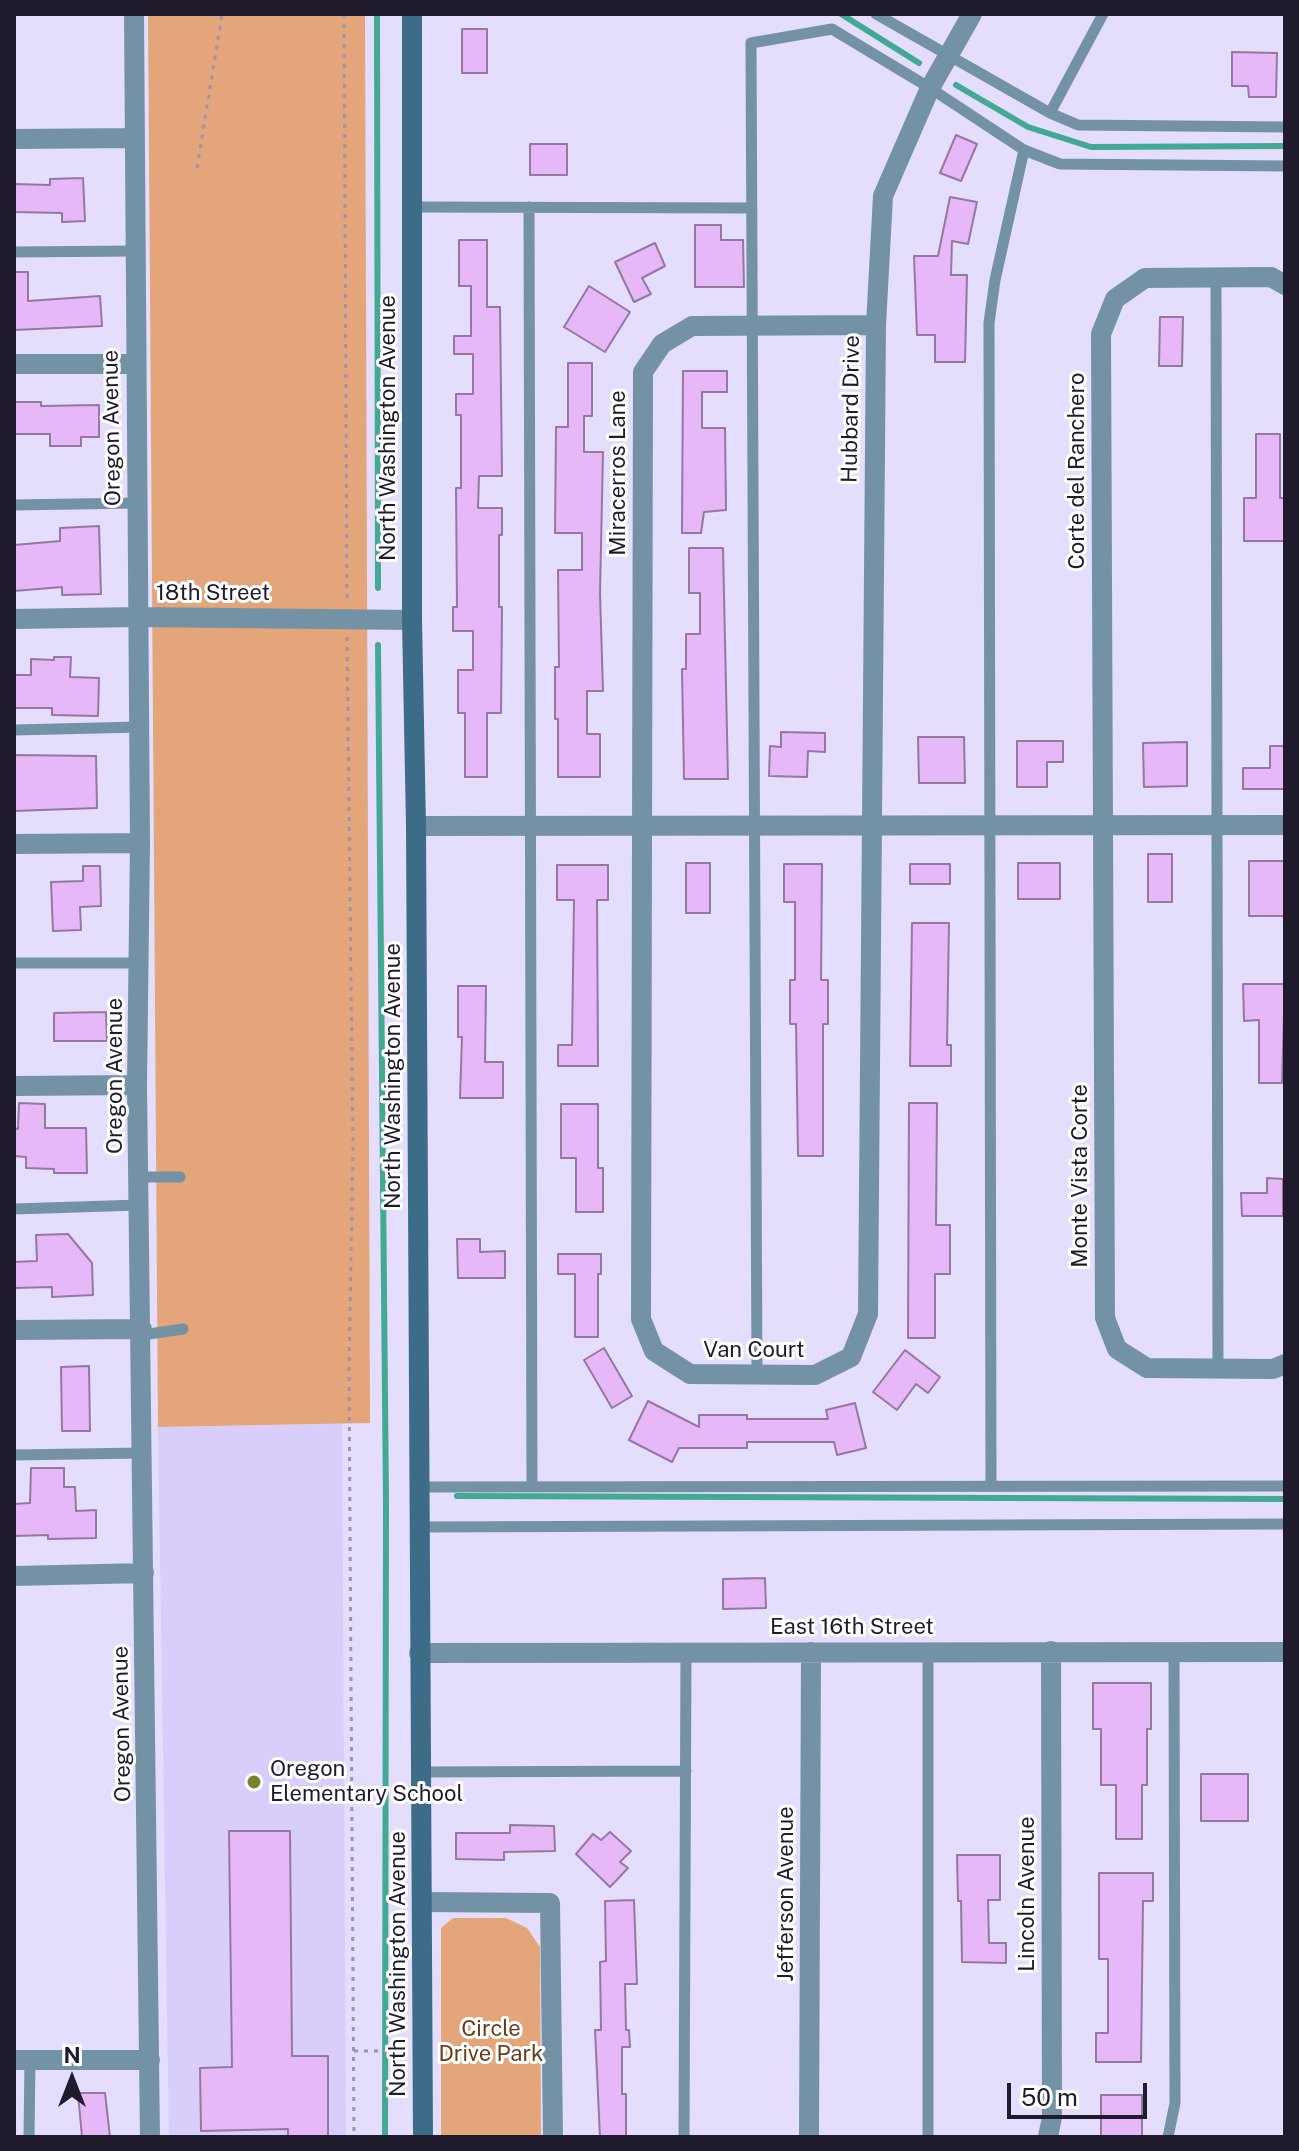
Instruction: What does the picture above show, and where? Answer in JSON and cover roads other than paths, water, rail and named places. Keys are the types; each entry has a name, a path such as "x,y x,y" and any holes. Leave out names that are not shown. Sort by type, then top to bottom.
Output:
{"main road":[{"name":"North Washington Avenue","path":"412,14 412,620 416,826 423,2137"}],"street":[{"name":"Oregon Avenue","path":"134,14 140,843 137,1085 150,2137"},
{"name":"Hubbard Drive","path":"871,825 876,325 883,196 930,88 972,14"},
{"path":"14,139 135,138"},
{"name":"Corte del Ranchero","path":"1101,825 1101,334 1115,299 1145,278 1271,277 1285,285"},
{"name":"Miracerros Lane","path":"642,826 643,372 662,344 692,326 876,325"},
{"path":"14,364 135,364"},
{"name":"18th Street","path":"14,619 412,620"},
{"name":"Van Court","path":"642,826 641,1319 654,1351 690,1374 815,1375 851,1357 868,1314 871,825"},
{"name":"Monte Vista Corte","path":"1101,825 1105,1318 1117,1349 1147,1368 1273,1369 1285,1364"},
{"path":"416,826 1285,825"},
{"path":"14,844 140,843"},
{"path":"14,1086 137,1085"},
{"path":"14,1330 142,1332"},
{"path":"14,1576 144,1573"},
{"name":"Lincoln Avenue","path":"1048,2137 1052,2117 1051,1651"},
{"name":"Jefferson Avenue","path":"809,2137 811,1652"},
{"name":"East 16th Street","path":"419,1653 1285,1652"},
{"path":"422,1902 550,1903 553,2137"},
{"path":"22,2060 150,2060"}],"lane":[{"path":"876,14 1050,113 1078,125 1285,127"},
{"path":"1050,113 1103,14"},
{"path":"757,1375 751,43 832,29 1024,150 1060,164 1285,166"},
{"path":"991,1485 989,323 995,280 1024,150"},
{"path":"412,207 752,208"},
{"path":"529,207 532,1485"},
{"path":"14,252 135,251"},
{"path":"1216,277 1218,1368"},
{"path":"14,505 137,503"},
{"path":"14,730 139,727"},
{"path":"14,963 139,963"},
{"path":"139,1177 180,1177"},
{"path":"14,1209 140,1205"},
{"path":"142,1332 183,1329"},
{"path":"14,1455 143,1453"},
{"path":"419,1487 1285,1486"},
{"path":"419,1527 1285,1524"},
{"path":"928,1651 928,2137"},
{"path":"684,2137 686,1652"},
{"path":"1168,2137 1175,2103 1174,1652"},
{"path":"420,1772 686,1771"},
{"path":"22,2060 29,2137"}],"waterway":[{"path":"377,14 378,588"},
{"path":"841,14 919,63"},
{"path":"956,85 1028,127 1091,147 1285,146"},
{"path":"378,645 386,1504 385,2137"},
{"path":"457,1496 1285,1499"}],"place":[{"name":"Oregon Elementary School","path":"254,1782"}],"park label":[{"name":"Circle Drive Park","path":"491,2042"}]}
